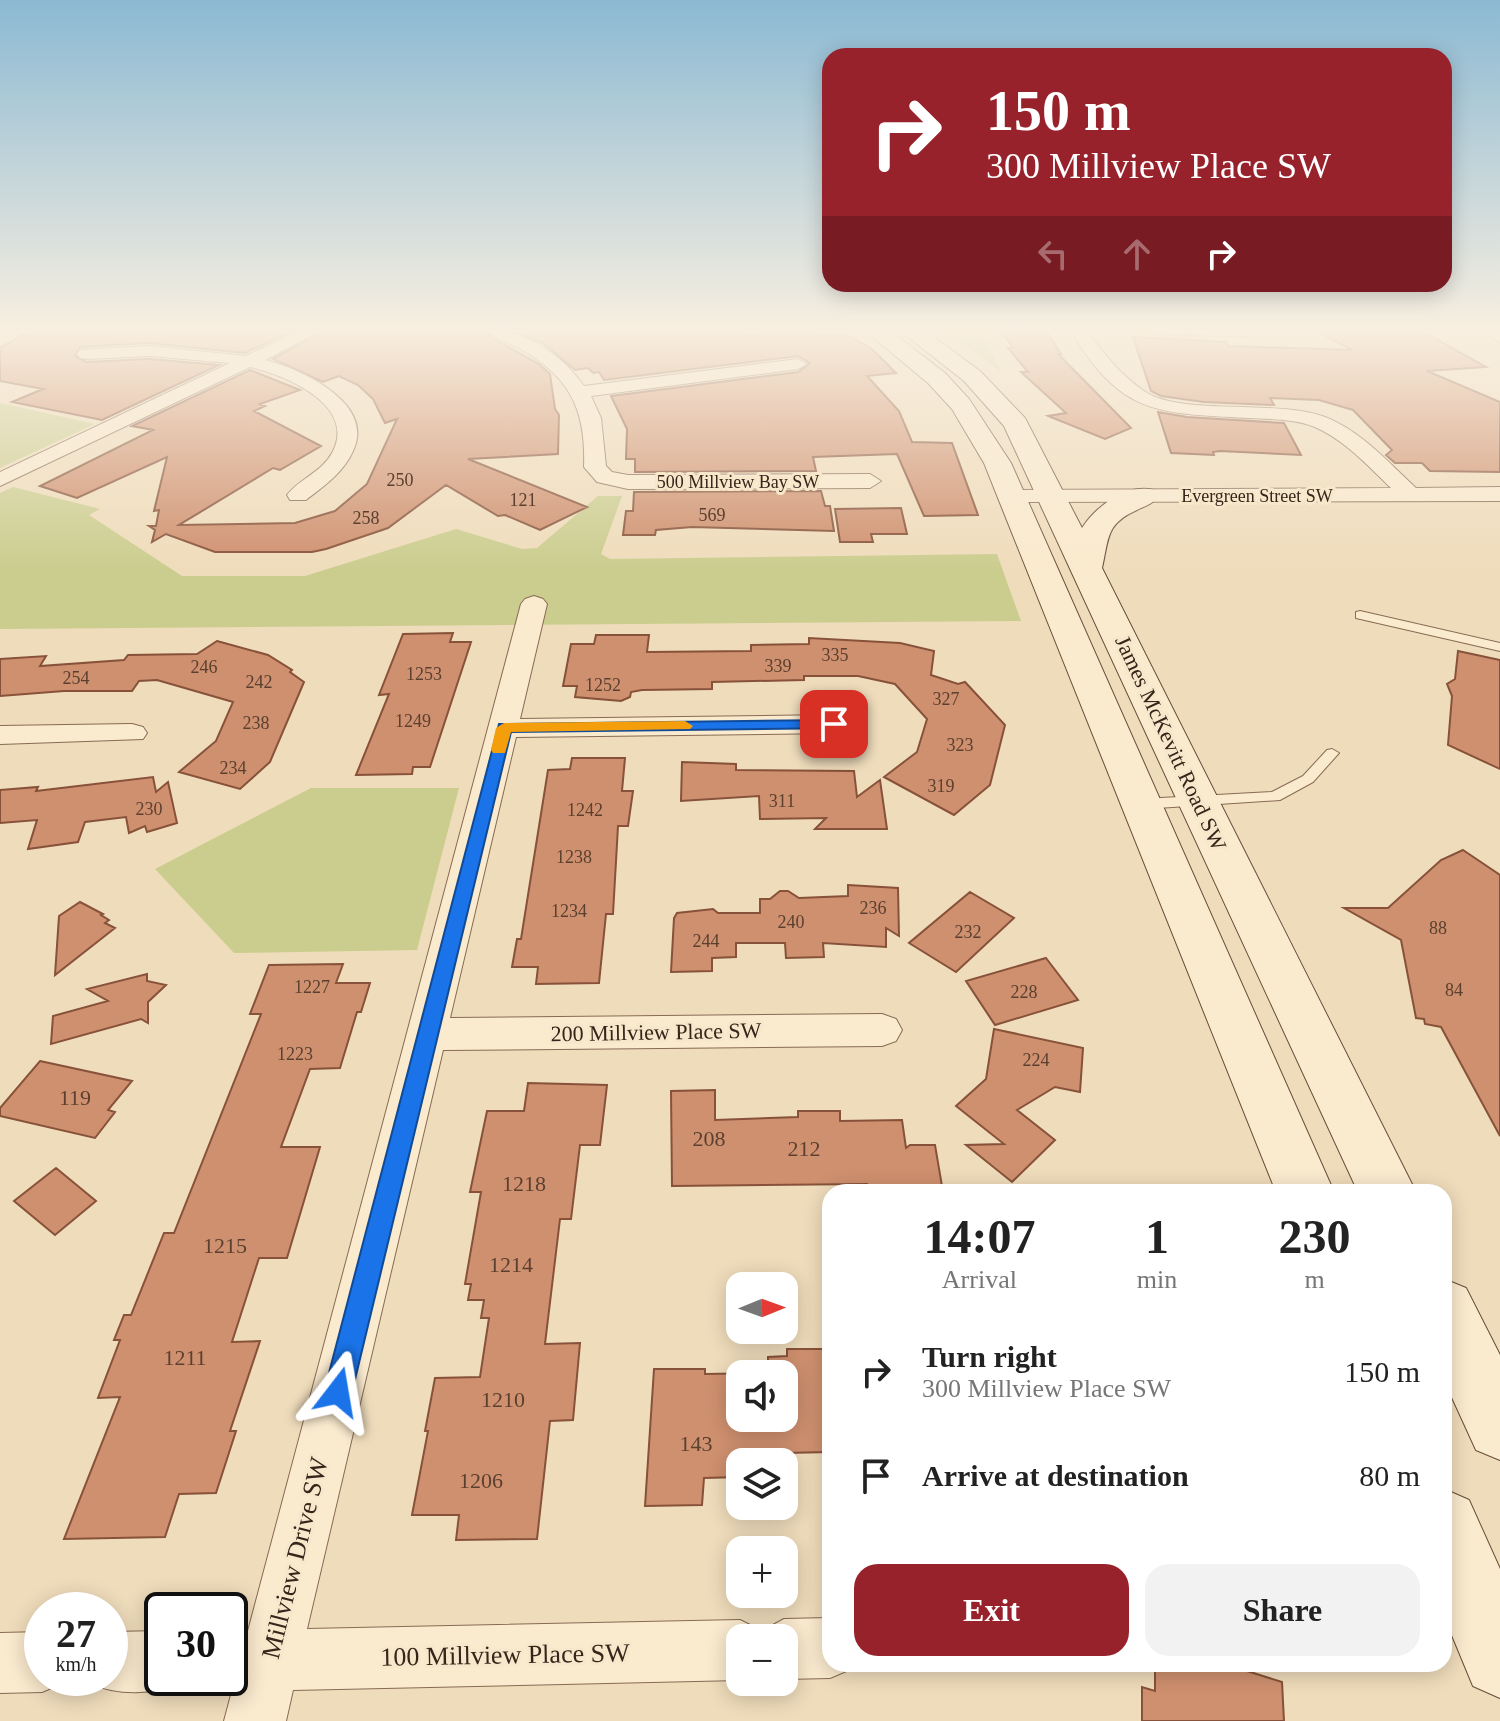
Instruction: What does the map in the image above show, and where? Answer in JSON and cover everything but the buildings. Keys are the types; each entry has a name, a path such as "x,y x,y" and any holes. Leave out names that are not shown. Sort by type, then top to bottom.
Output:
{"main road":[{"path":"965,409 977,424 1014,497 1041,569 1302,1184"},
{"name":"James McKevitt Road SW","path":"1003,409 1016,423 1054,497 1383,1184"},
{"path":"1087,567 1092,534 1100,518 1144,496"},
{"path":"1452,1327 1500,1426"},
{"path":"1452,1544 1500,1659"}],"street":[{"path":"0,480 147,409"},
{"path":"298,495 340,457 346,446 346,423 338,409"},
{"name":"500 Millview Bay SW","path":"587,409 595,429 595,467 605,477 628,482 870,481"},
{"path":"1196,409 1284,414 1317,421 1342,432 1411,495"},
{"path":"1284,414 1335,453"},
{"path":"1357,475 1376,495"},
{"name":"Evergreen Street SW","path":"1014,497 1500,494"},
{"name":"Millview Drive SW","path":"255,1721 250,1660 429,1034 534,604"},
{"path":"504,728 834,724"},
{"path":"0,735 132,733"},
{"name":"200 Millview Place SW","path":"429,1034 882,1030"},
{"path":"798,1649 822,1648"},
{"name":"100 Millview Place SW","path":"250,1660 726,1650"},
{"path":"0,1663 24,1662"}],"lane":[{"path":"1360,615 1500,647"},
{"path":"1142,804 1275,797 1308,779 1332,753"}],"green space":[{"path":"0,409 29,409 95,424 0,468"},
{"path":"13,487 100,509 89,515 182,576 305,576 456,529 522,549 537,548 598,496 622,496 601,554 610,559 997,554 1021,621 0,629 0,493"},
{"path":"311,788 459,788 417,950 234,953 155,869"}],"slow traffic":[{"path":"499,750 504,728 685,726"}],"route":[{"path":"338,1392 504,728 834,724"}]}
